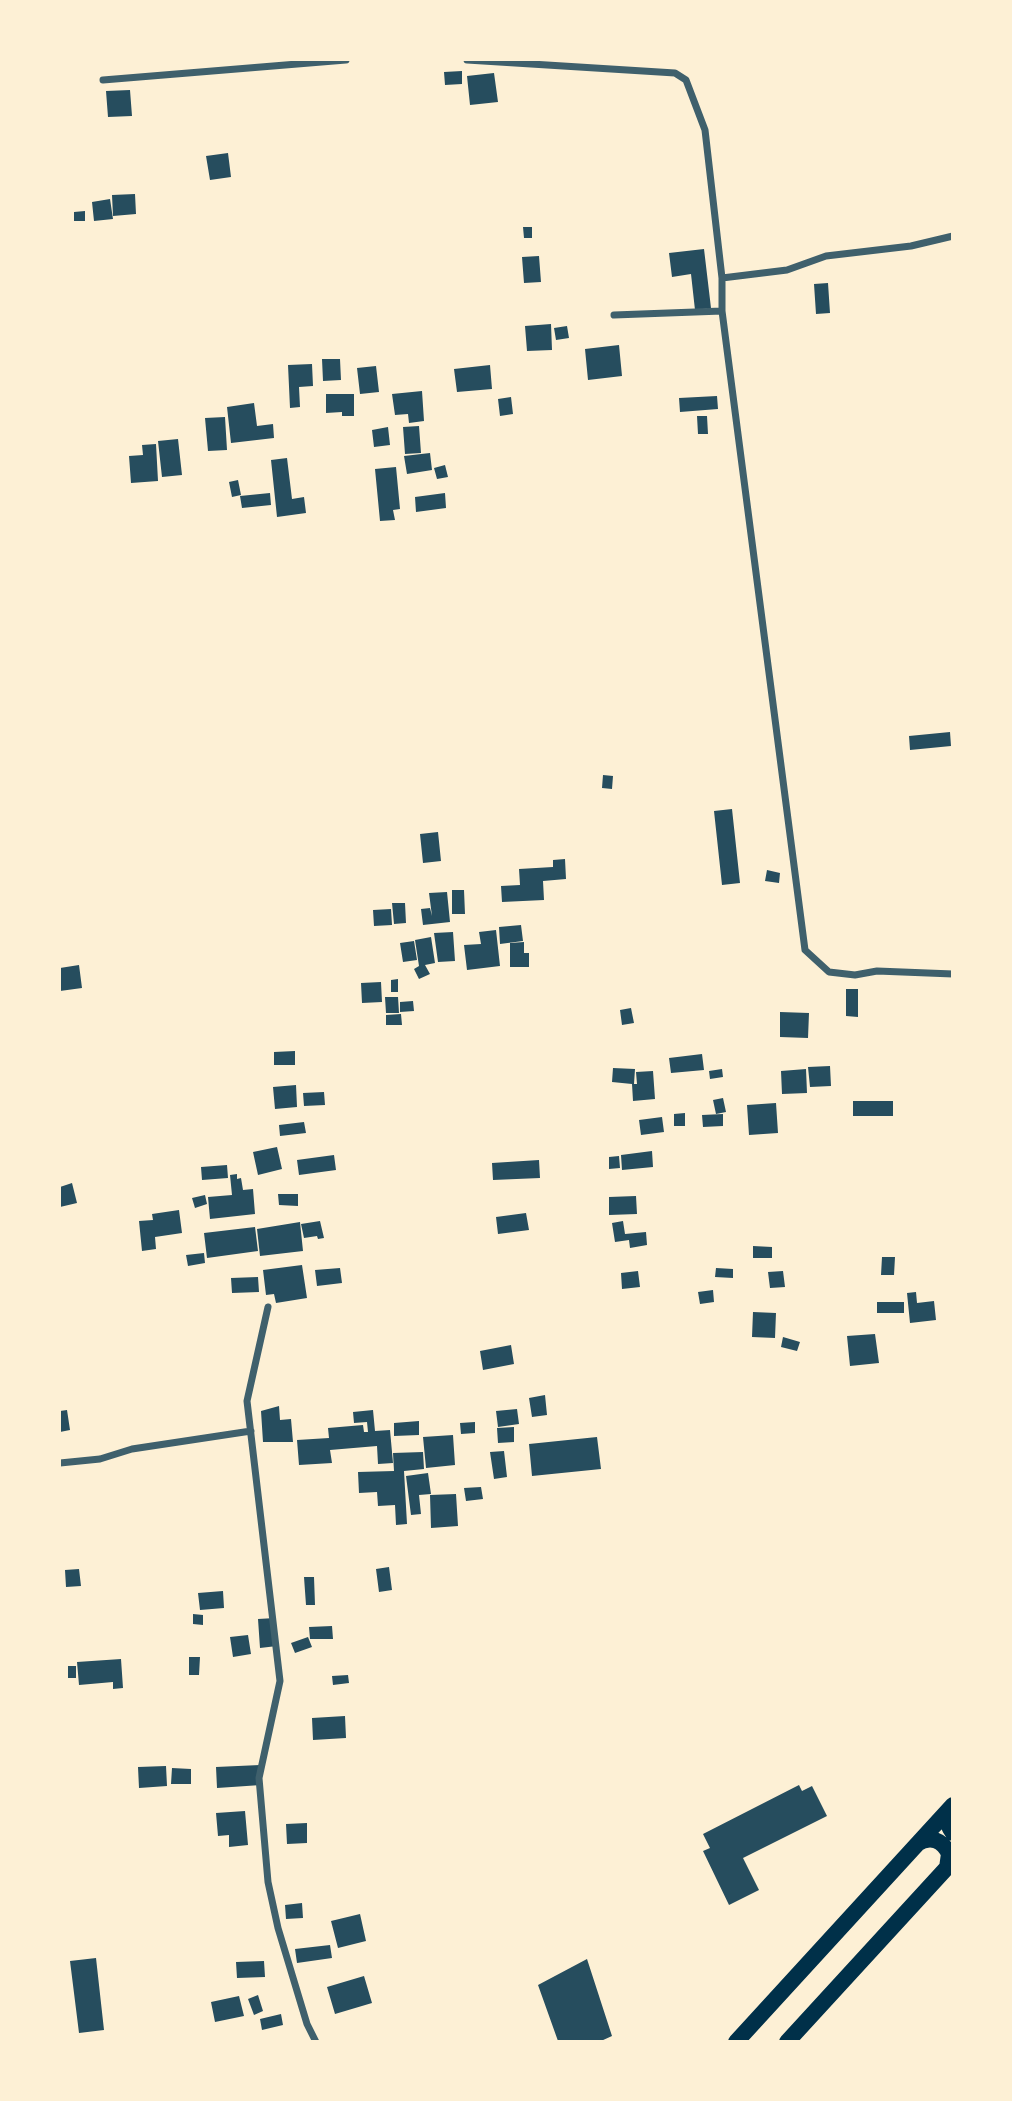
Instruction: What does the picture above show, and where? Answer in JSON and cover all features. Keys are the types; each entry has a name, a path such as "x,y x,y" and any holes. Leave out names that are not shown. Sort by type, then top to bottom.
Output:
{"highway":[{"path":"953,1805 947,1814 947,1821 953,1832"},
{"path":"736,2042 953,1805"},
{"path":"787,2042 950,1864 949,1854 942,1843 929,1839 917,1844"}],"street":[{"path":"103,80 346,60"},
{"path":"467,60 675,73 686,80 705,130 722,278 722,312 805,950 829,972 855,975 877,971 953,974"},
{"path":"722,278 788,270 826,256 911,246 953,236"},
{"path":"614,315 722,312"},
{"path":"268,1307 247,1401 280,1681 259,1777 268,1882 278,1928 307,2024 316,2042"},
{"path":"60,1463 100,1459 132,1449 251,1431"}],"building":[{"path":"462,71 462,84 445,85 444,72"},
{"path":"494,73 498,102 470,105 467,76"},
{"path":"130,90 132,116 108,117 106,91"},
{"path":"228,153 231,177 210,180 206,156"},
{"path":"135,194 136,214 113,216 112,195"},
{"path":"110,199 113,219 94,221 92,202"},
{"path":"85,211 85,221 74,221 74,212"},
{"path":"523,227 532,227 532,238 524,238"},
{"path":"704,249 711,308 695,310 691,274 672,277 669,253"},
{"path":"539,256 541,282 524,283 522,257"},
{"path":"828,283 830,313 816,314 814,284"},
{"path":"551,324 552,350 527,351 525,326"},
{"path":"567,326 569,338 556,340 554,328"},
{"path":"619,345 622,376 588,380 585,349"},
{"path":"322,359 340,359 341,380 323,381"},
{"path":"312,364 313,386 299,387 300,407 290,408 288,365"},
{"path":"490,365 492,389 457,392 454,369"},
{"path":"376,366 379,392 360,394 357,368"},
{"path":"422,391 424,421 409,423 408,414 395,415 392,394"},
{"path":"326,394 354,394 354,416 342,416 342,412 326,413"},
{"path":"717,396 718,409 680,412 679,398"},
{"path":"511,397 513,414 500,416 498,399"},
{"path":"254,403 257,426 273,424 274,438 231,443 227,407"},
{"path":"697,416 707,416 708,434 698,434"},
{"path":"225,417 227,450 208,451 205,418"},
{"path":"419,426 421,453 405,454 403,427"},
{"path":"388,427 390,445 374,447 372,430"},
{"path":"178,439 182,475 162,477 158,441"},
{"path":"156,444 158,481 131,483 129,456 143,455 142,445"},
{"path":"430,453 432,470 407,474 404,456"},
{"path":"287,458 292,499 304,497 306,513 277,517 271,460"},
{"path":"445,465 448,477 437,479 434,468"},
{"path":"396,467 400,509 393,510 395,520 380,521 375,469"},
{"path":"238,480 241,495 232,497 229,482"},
{"path":"270,493 271,505 242,508 240,496"},
{"path":"445,493 446,508 416,512 415,497"},
{"path":"950,732 951,746 910,750 909,736"},
{"path":"603,775 613,776 612,789 602,788"},
{"path":"732,809 740,883 722,885 714,811"},
{"path":"438,832 441,861 423,863 420,834"},
{"path":"565,859 566,879 543,881 544,900 502,902 501,886 520,885 519,869 553,867 553,860"},
{"path":"767,870 780,873 779,883 765,881"},
{"path":"452,890 464,890 465,914 452,914"},
{"path":"447,892 450,922 423,925 421,909 430,908 432,916 429,893"},
{"path":"392,903 405,903 406,923 394,924"},
{"path":"391,909 392,925 374,926 373,910"},
{"path":"521,925 523,941 500,944 499,927"},
{"path":"496,930 500,966 467,970 464,945 481,944 479,932"},
{"path":"453,932 455,961 438,962 434,933"},
{"path":"431,937 435,963 425,965 430,974 419,979 414,969 419,966 415,940"},
{"path":"414,941 417,960 403,962 400,943"},
{"path":"524,942 524,953 529,953 529,967 510,967 510,943"},
{"path":"79,965 82,988 60,991 60,968"},
{"path":"398,979 398,992 391,992 391,980"},
{"path":"381,982 382,1002 362,1003 361,983"},
{"path":"846,989 858,989 858,1017 846,1016"},
{"path":"385,997 398,997 399,1013 386,1013"},
{"path":"413,1001 414,1011 400,1012 400,1002"},
{"path":"631,1008 634,1023 622,1025 620,1010"},
{"path":"780,1012 809,1013 808,1038 780,1037"},
{"path":"401,1014 402,1025 386,1025 386,1015"},
{"path":"295,1051 295,1065 274,1065 274,1052"},
{"path":"702,1054 704,1070 671,1073 669,1058"},
{"path":"830,1066 831,1086 810,1087 808,1067"},
{"path":"613,1068 635,1069 634,1084 637,1084 636,1072 653,1071 655,1099 633,1101 632,1084 612,1082"},
{"path":"722,1069 723,1077 710,1079 709,1071"},
{"path":"806,1069 807,1093 782,1094 781,1071"},
{"path":"296,1085 297,1107 275,1109 273,1087"},
{"path":"324,1092 325,1105 304,1106 303,1093"},
{"path":"723,1098 726,1112 716,1114 713,1100"},
{"path":"853,1101 893,1101 893,1116 853,1116"},
{"path":"776,1103 778,1133 749,1135 747,1105"},
{"path":"685,1113 685,1126 674,1126 674,1114"},
{"path":"723,1114 723,1126 703,1127 702,1115"},
{"path":"662,1117 664,1132 641,1135 639,1120"},
{"path":"304,1122 306,1133 280,1136 279,1125"},
{"path":"277,1147 282,1169 258,1175 253,1152"},
{"path":"652,1151 653,1167 622,1170 621,1155"},
{"path":"334,1155 336,1170 299,1175 297,1160"},
{"path":"619,1156 620,1168 609,1169 609,1157"},
{"path":"539,1160 540,1178 493,1180 492,1163"},
{"path":"227,1165 228,1178 202,1180 201,1167"},
{"path":"237,1174 237,1179 241,1178 243,1190 253,1189 255,1214 210,1219 208,1197 232,1195 230,1175"},
{"path":"72,1183 77,1203 60,1207 60,1187"},
{"path":"278,1194 298,1194 298,1206 279,1205"},
{"path":"205,1195 207,1204 195,1208 192,1198"},
{"path":"636,1196 637,1214 609,1215 609,1197"},
{"path":"179,1210 182,1233 155,1237 156,1249 142,1251 139,1221 153,1220 152,1214"},
{"path":"526,1213 529,1230 498,1234 496,1217"},
{"path":"320,1221 324,1238 304,1238 301,1224"},
{"path":"623,1221 625,1234 646,1232 647,1245 630,1248 629,1240 615,1242 612,1223"},
{"path":"300,1222 303,1251 260,1256 257,1229"},
{"path":"255,1227 258,1251 207,1258 204,1233"},
{"path":"753,1246 772,1247 772,1258 753,1258"},
{"path":"204,1253 205,1263 188,1266 186,1255"},
{"path":"882,1257 895,1257 894,1275 881,1275"},
{"path":"302,1265 307,1298 276,1303 274,1294 266,1295 263,1270"},
{"path":"340,1268 342,1283 317,1286 315,1270"},
{"path":"716,1268 733,1269 733,1278 715,1277"},
{"path":"638,1271 640,1287 622,1289 621,1273"},
{"path":"783,1271 785,1287 770,1288 768,1272"},
{"path":"258,1277 259,1292 232,1293 231,1278"},
{"path":"713,1290 714,1302 700,1304 698,1292"},
{"path":"916,1292 917,1303 934,1301 936,1320 910,1323 907,1293"},
{"path":"877,1302 904,1302 904,1313 877,1313"},
{"path":"753,1312 776,1313 775,1338 752,1337"},
{"path":"875,1334 879,1363 850,1366 847,1336"},
{"path":"783,1337 800,1342 797,1351 781,1347"},
{"path":"511,1345 514,1364 483,1370 480,1351"},
{"path":"545,1395 547,1415 532,1417 529,1398"},
{"path":"279,1406 280,1420 291,1419 293,1442 263,1442 261,1411"},
{"path":"517,1409 519,1424 498,1427 496,1411"},
{"path":"67,1410 70,1430 60,1432 60,1411"},
{"path":"373,1410 375,1431 390,1430 393,1463 378,1464 377,1446 330,1450 332,1463 299,1465 297,1440 329,1438 328,1428 363,1425 364,1432 368,1432 367,1422 354,1423 353,1412"},
{"path":"419,1421 419,1435 394,1436 394,1423"},
{"path":"475,1422 475,1433 461,1434 460,1423"},
{"path":"514,1427 514,1442 498,1443 497,1428"},
{"path":"453,1435 455,1465 426,1468 423,1437"},
{"path":"597,1437 601,1469 532,1476 529,1444"},
{"path":"504,1451 507,1477 494,1479 490,1452"},
{"path":"423,1452 424,1469 404,1471 407,1524 396,1525 395,1505 378,1506 377,1492 359,1493 358,1472 394,1471 393,1453"},
{"path":"428,1473 431,1494 419,1495 421,1514 411,1515 406,1476"},
{"path":"481,1487 483,1499 466,1501 464,1488"},
{"path":"456,1494 458,1526 431,1528 430,1495"},
{"path":"389,1567 392,1590 379,1592 376,1569"},
{"path":"79,1569 81,1586 66,1587 65,1570"},
{"path":"304,1577 314,1577 315,1605 306,1605"},
{"path":"223,1591 224,1608 200,1610 198,1593"},
{"path":"193,1614 203,1615 203,1625 193,1624"},
{"path":"275,1618 277,1646 260,1648 258,1619"},
{"path":"332,1626 333,1639 310,1639 309,1627"},
{"path":"248,1635 251,1654 233,1657 230,1637"},
{"path":"308,1637 312,1647 295,1653 291,1643"},
{"path":"189,1657 200,1657 199,1675 189,1675"},
{"path":"121,1659 123,1688 113,1689 113,1682 79,1685 77,1662"},
{"path":"68,1666 76,1666 76,1678 68,1678"},
{"path":"348,1675 349,1683 333,1685 332,1676"},
{"path":"345,1716 346,1738 313,1740 312,1718"},
{"path":"260,1765 261,1785 217,1788 216,1767"},
{"path":"166,1766 167,1786 139,1788 138,1767"},
{"path":"172,1768 191,1769 191,1784 171,1784"},
{"path":"799,1785 802,1791 812,1786 827,1816 743,1858 759,1890 729,1905 703,1851 710,1848 703,1834"},
{"path":"245,1811 248,1845 229,1847 229,1835 218,1836 216,1813"},
{"path":"307,1823 307,1843 287,1844 286,1824"},
{"path":"302,1903 303,1918 286,1919 285,1905"},
{"path":"360,1914 366,1941 338,1948 331,1921"},
{"path":"330,1945 332,1958 297,1963 295,1949"},
{"path":"96,1958 104,2030 79,2033 70,1961"},
{"path":"587,1959 612,2036 601,2041 558,2041 538,1985"},
{"path":"264,1961 265,1977 237,1978 236,1962"},
{"path":"364,1976 372,2003 335,2014 327,1987"},
{"path":"258,1995 263,2011 254,2015 248,1999"},
{"path":"239,1996 244,2016 215,2022 211,2002"},
{"path":"281,2014 283,2025 262,2030 260,2019"}]}
